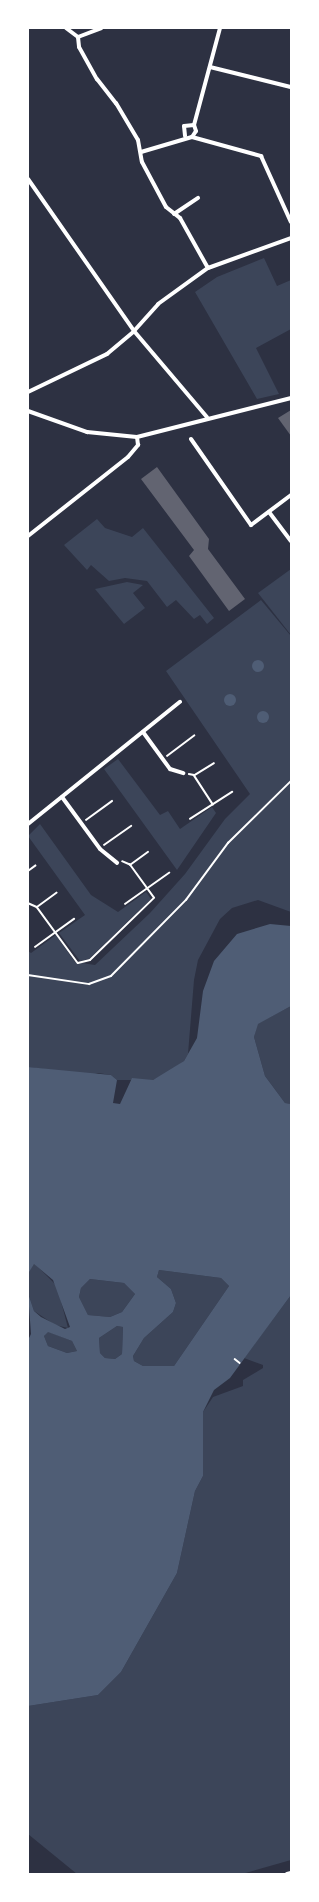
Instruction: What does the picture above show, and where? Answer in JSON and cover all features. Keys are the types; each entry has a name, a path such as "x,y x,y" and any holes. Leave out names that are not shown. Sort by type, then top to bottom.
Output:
{"street":[{"path":"66,28 78,37 79,47 116,103 141,152 142,162 166,206 174,214 208,268"},
{"path":"78,37 101,28"},
{"path":"192,137 196,132 194,125 220,28"},
{"path":"210,67 291,87"},
{"path":"185,136 184,126 194,125"},
{"path":"141,152 185,136 261,156 291,222"},
{"path":"28,179 134,331 207,417"},
{"path":"174,214 198,198"},
{"path":"28,392 89,364 134,331 158,304 208,268 291,238"},
{"path":"28,411 87,432 137,437 153,436 207,417 291,398"},
{"path":"28,536 128,457 138,445 137,437"},
{"path":"191,439 251,525 291,495"},
{"path":"269,512 291,541"},
{"path":"28,824 180,702"},
{"path":"143,732 170,769 183,773"},
{"path":"62,797 100,849 117,863"},
{"path":"287,1874 291,1873"}],"path":[{"path":"163,759 194,736"},
{"path":"183,773 194,775 214,763"},
{"path":"194,775 213,804"},
{"path":"28,975 89,984 111,976 186,900 228,843 291,781"},
{"path":"190,819 232,792"},
{"path":"81,824 112,801"},
{"path":"100,849 131,826"},
{"path":"117,863 130,865 148,852"},
{"path":"28,903 37,907 78,963 90,960 154,898 146,890 130,865"},
{"path":"28,871 35,866"},
{"path":"125,904 169,873"},
{"path":"37,907 56,893"},
{"path":"35,947 74,919"},
{"path":"233,1362 236,1357"},
{"path":"235,1359 240,1363"}],"shaded area":[{"path":"264,258 277,286 291,280 291,329 256,348 279,394 257,399 195,292 217,277"},
{"path":"97,519 105,528 132,537 143,528 214,618 207,624 200,615 194,619 176,600 167,607 147,581 125,578 109,581 91,565 87,570 64,545"},
{"path":"291,569 291,635 258,593"},
{"path":"127,582 143,585 133,593 145,608 124,624 95,589"},
{"path":"261,600 291,636 291,912 258,900 232,908 220,919 198,960 194,980 188,1054 184,1061 168,1073 153,1080 117,1080 111,1075 98,1073 91,1075 28,1067 28,951 31,953 56,935 75,962 95,965 150,913 185,874 225,819 250,794 166,671"},
{"path":"258,660 262,662 264,666 262,670 258,672 254,670 252,666 254,662"},
{"path":"230,694 234,696 236,700 234,704 230,706 226,704 224,700 226,696"},
{"path":"263,711 267,713 269,717 267,721 263,723 259,721 257,717 259,713"},
{"path":"118,759 160,815 168,811 180,829 212,807 216,813 177,870 104,769"},
{"path":"40,824 91,895 118,912 146,892 151,899 89,959 80,961 59,933 85,915 28,836"},
{"path":"270,924 291,926 291,1006 258,1024 254,1037 265,1076 285,1103 291,1104 291,1295 230,1378 214,1390 203,1412 203,1476 195,1491 177,1573 121,1672 98,1695 28,1706 28,1340 31,1334 28,1293 34,1311 41,1317 65,1329 70,1327 53,1280 34,1264 28,1274 28,1067 111,1075 117,1080 113,1103 120,1104 132,1078 153,1080 184,1061 197,1038 203,991 214,961 237,934","holes":["159,1270 221,1278 229,1286 174,1366 143,1366 134,1361 133,1356 144,1338 173,1312 176,1303 171,1289 157,1277","90,1279 124,1283 135,1294 122,1312 110,1317 88,1315 79,1297 81,1288","117,1326 123,1327 122,1354 115,1359 105,1358 100,1353 99,1338","48,1332 72,1341 77,1351 67,1353 48,1346 44,1336"]},
{"path":"291,1006 291,1104 285,1103 265,1076 254,1037 257,1024"},
{"path":"34,1263 57,1286 68,1328 55,1325 34,1311 28,1293 28,1274"},
{"path":"159,1270 221,1278 229,1286 174,1366 143,1366 134,1361 133,1356 144,1338 173,1312 176,1303 171,1289 157,1277"},
{"path":"90,1279 124,1283 135,1294 122,1312 110,1317 88,1315 79,1297 81,1288"},
{"path":"291,1295 291,1860 242,1874 77,1874 28,1834 28,1706 98,1695 121,1672 177,1573 195,1491 203,1476 203,1412 213,1397 243,1386 243,1380 263,1368 263,1365 244,1358"},
{"path":"117,1326 123,1327 122,1354 115,1359 105,1358 100,1353 99,1338"},
{"path":"47,1331 72,1341 77,1351 67,1353 48,1346 44,1336"}],"building":[{"path":"291,410 291,436 278,418"},
{"path":"157,467 209,539 208,549 245,599 229,611 189,556 194,550 141,479"}]}
